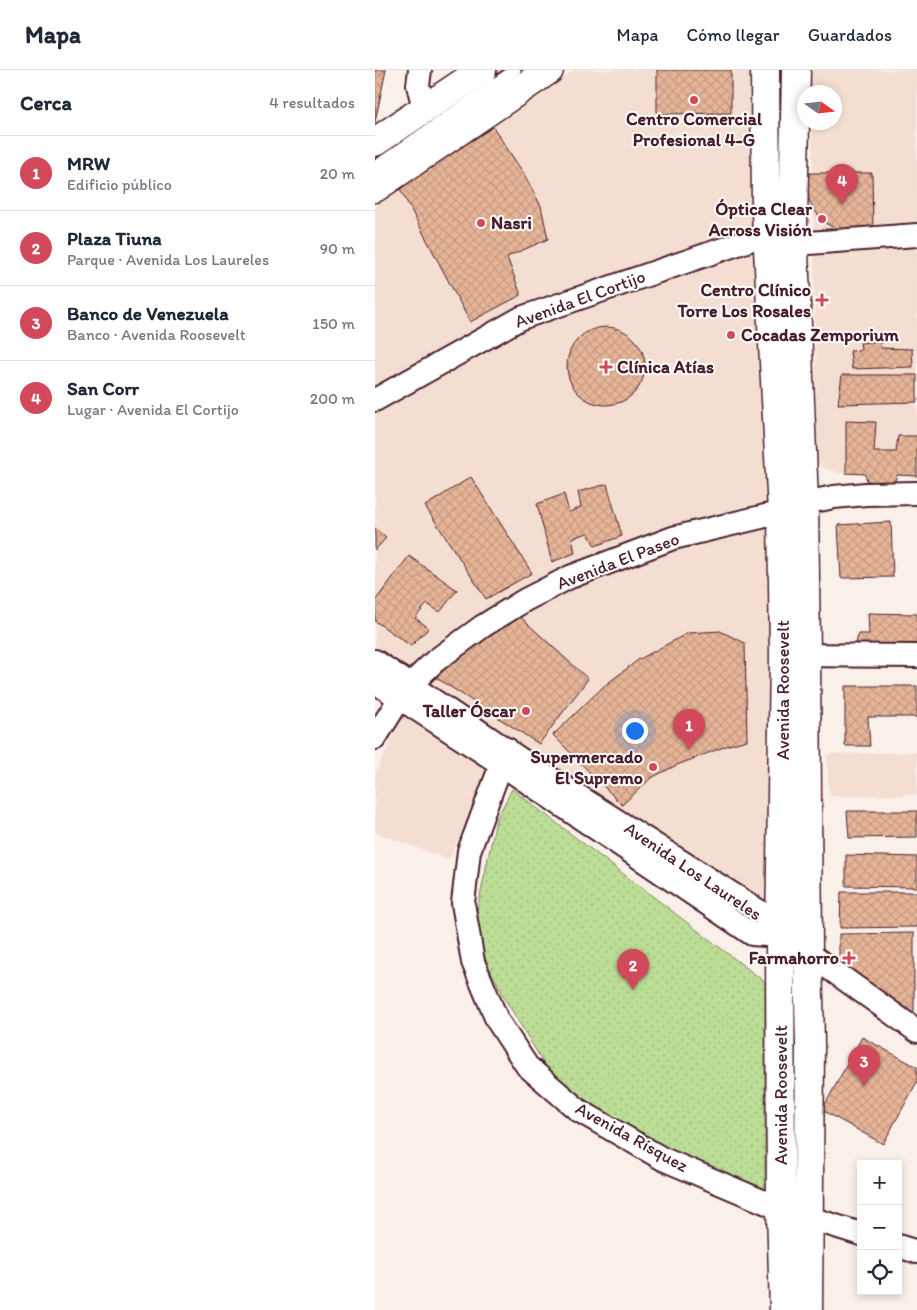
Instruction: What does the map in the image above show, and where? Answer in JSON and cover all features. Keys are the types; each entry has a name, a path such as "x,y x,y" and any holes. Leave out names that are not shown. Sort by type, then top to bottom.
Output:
{"street":[{"path":"420,70 418,85 424,108"},
{"path":"375,142 482,70"},
{"path":"375,188 549,70"},
{"name":"Avenida Roosevelt","path":"765,70 767,234 793,508"},
{"path":"767,234 777,184 777,70"},
{"name":"Avenida Roosevelt","path":"796,70 793,508 795,655 808,953 810,1044 808,1310"},
{"path":"777,184 794,234 917,235"},
{"name":"Avenida El Cortijo","path":"375,400 521,318 767,234"},
{"name":"Avenida El Paseo","path":"375,738 405,691 435,661 483,626 525,600 570,577 673,538 835,497 917,493"},
{"path":"795,655 917,656"},
{"name":"Avenida Roosevelt","path":"784,1310 781,1209 780,936 795,655"},
{"name":"Avenida Los Laureles","path":"375,661 405,691 504,757 762,913 780,936"},
{"name":"Avenida Los Laureles","path":"375,682 405,691"},
{"name":"Avenida Rísquez","path":"504,757 469,851 463,903 473,962 497,1020 527,1066 578,1110 663,1158 781,1209 809,1218"},
{"path":"780,936 808,953 917,1031"},
{"path":"809,1218 857,1233"},
{"path":"902,1247 917,1252"}],"lane":[{"path":"375,167 515,70"}],"shaded area":[{"path":"575,70 757,70 769,583 773,890 768,900 759,900 467,712 375,646 375,206"},
{"path":"811,70 917,70 917,475 838,473 826,469 819,464 817,457 812,130 842,130 842,85 811,85"},
{"path":"405,712 491,770 449,860 375,832 375,774"},
{"path":"917,752 917,795 829,796 827,754"}],"green space":[{"path":"512,789 765,982 765,1193 624,1137 549,1072 505,999 481,951 477,911 496,820"}],"building":[{"path":"375,70 386,70 375,122"},
{"name":"Centro Comercial Profesional 4-G","path":"657,70 731,70 731,113 657,114"},
{"name":"Nasri","path":"493,127 524,174 541,206 548,239 507,257 521,295 470,322 399,187"},
{"path":"807,173 872,173 873,229 843,230 825,223 814,210 809,200"},
{"name":"Clínica Atías","path":"606,327 621,330 633,339 642,351 645,366 642,381 633,393 621,402 606,405 591,402 579,393 570,381 567,366 570,351 579,339 591,330"},
{"path":"880,341 881,348 912,349 913,367 852,369 850,351 861,350 860,343"},
{"path":"842,375 917,375 917,402 838,404"},
{"path":"846,421 876,422 874,452 896,452 898,436 917,436 917,476 897,475 894,483 867,481 865,474 846,473"},
{"path":"471,477 532,573 486,599 425,506"},
{"path":"607,484 622,536 595,546 588,533 572,538 575,553 552,562 537,504 564,494 569,512 581,507 578,492"},
{"path":"891,522 893,577 841,578 838,525"},
{"path":"375,528 386,538 375,550"},
{"path":"409,556 457,590 440,612 427,604 415,618 429,628 411,646 375,621 375,601"},
{"path":"868,613 917,614 917,655 855,650 858,634 869,634"},
{"name":"Taller Óscar","path":"517,614 588,679 539,744 432,675"},
{"path":"720,631 745,643 747,740 677,765 651,778 622,805 553,735 604,686 638,660 688,633"},
{"path":"845,686 917,686 917,717 868,717 870,746 845,746"},
{"path":"847,811 917,811 917,837 849,838"},
{"path":"846,855 917,857 917,887 846,886"},
{"path":"841,892 917,892 917,927 840,928"},
{"path":"914,933 914,1015 839,966 839,934"},
{"path":"862,1037 917,1067 917,1082 883,1144 822,1110"}],"place":[{"name":"Centro Comercial Profesional 4-G","path":"694,100"},
{"name":"San Corr","path":"842,205"},
{"name":"Óptica Clear Across Visión","path":"822,219"},
{"name":"Nasri","path":"481,223"},
{"name":"Centro Clínico Torre Los Rosales","path":"822,300"},
{"name":"Cocadas Zemporium","path":"731,335"},
{"name":"Clínica Atías","path":"606,367"},
{"name":"Taller Óscar","path":"526,711"},
{"name":"MRW","path":"689,750"},
{"name":"Supermercado El Supremo","path":"653,767"},
{"name":"Farmahorro","path":"849,958"},
{"name":"Plaza Tiuna","path":"633,990"},
{"name":"Banco de Venezuela","path":"864,1086"}]}
